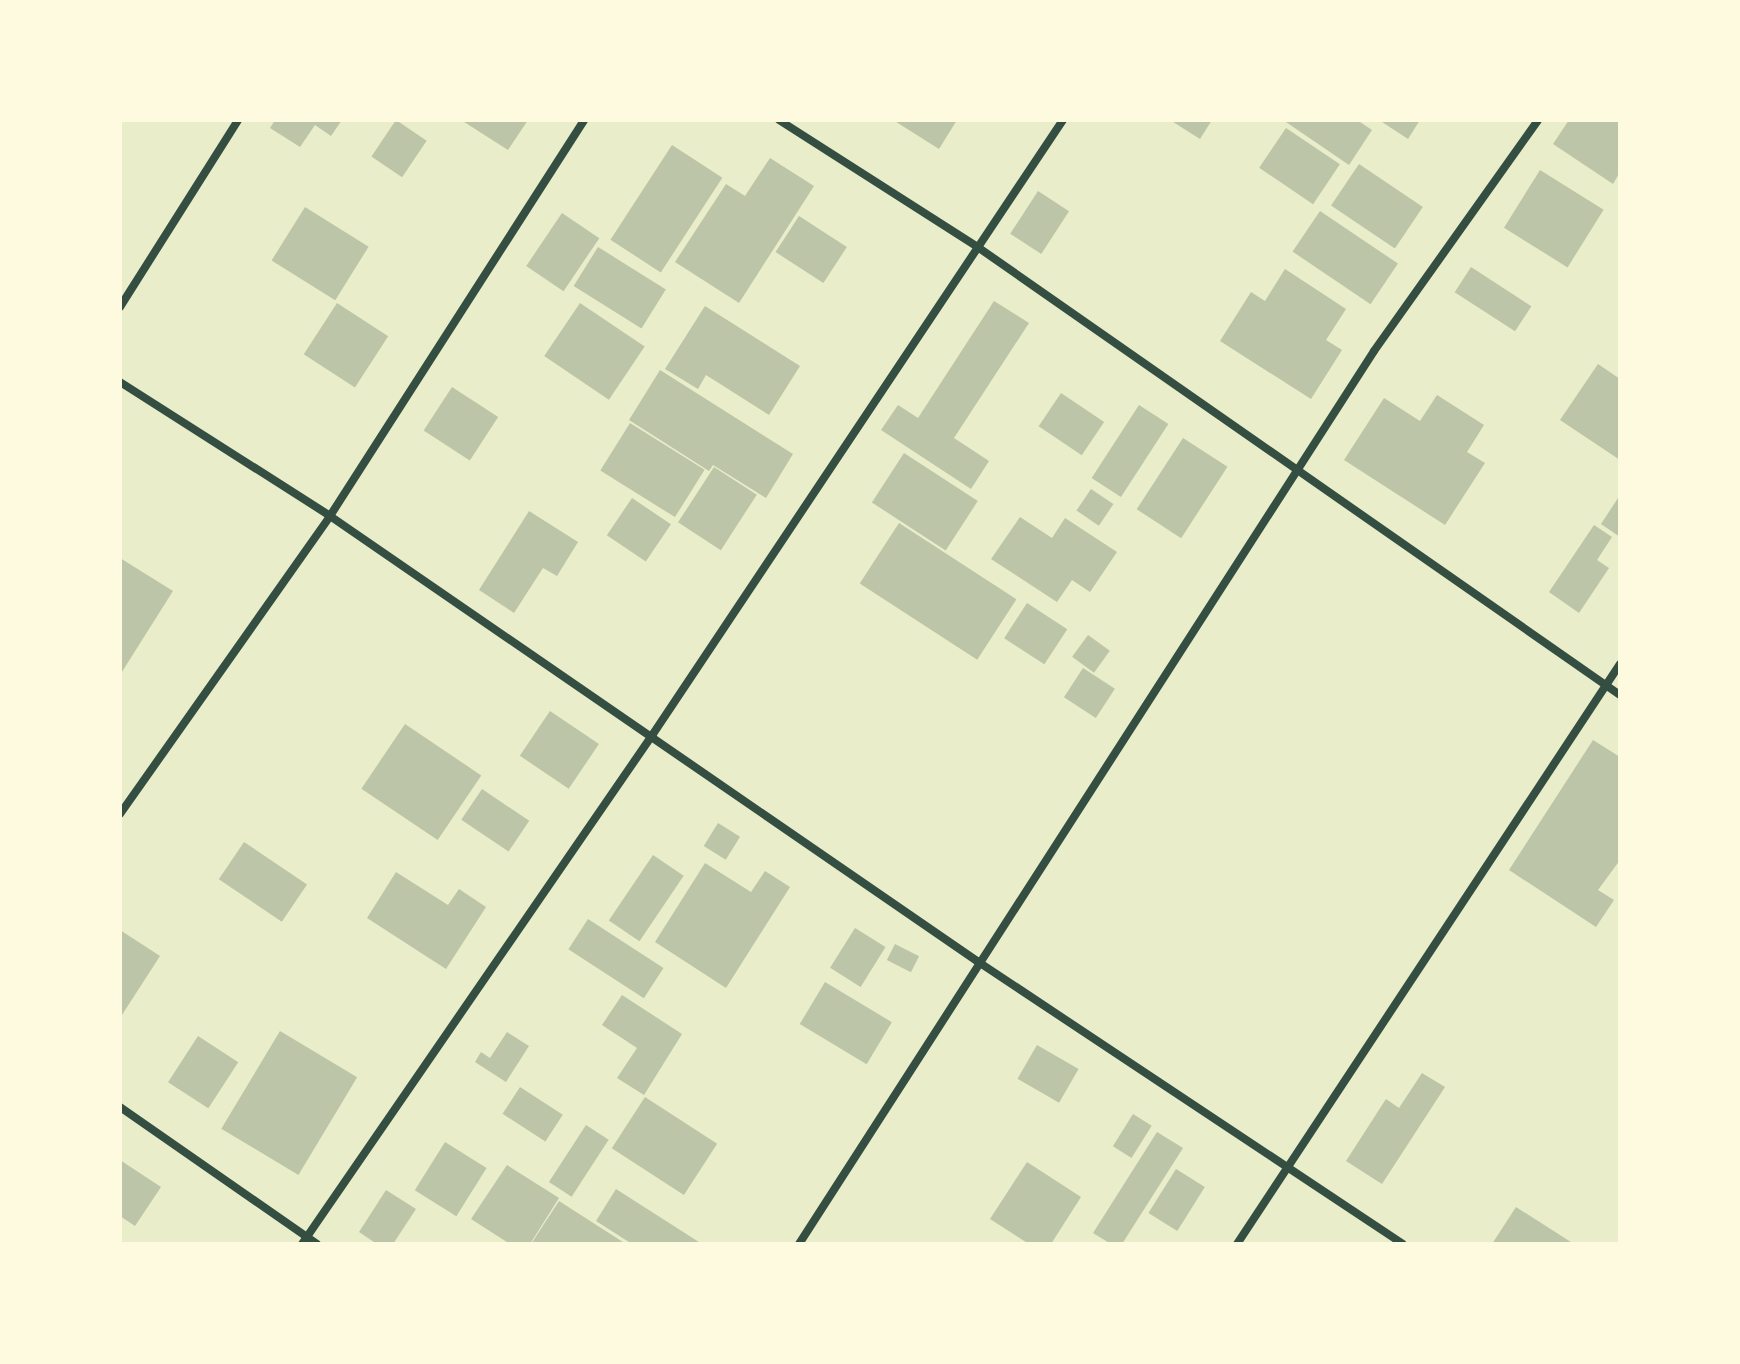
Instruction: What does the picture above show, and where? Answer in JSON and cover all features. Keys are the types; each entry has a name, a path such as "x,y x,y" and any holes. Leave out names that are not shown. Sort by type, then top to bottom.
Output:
{"street":[{"path":"120,307 238,120"},
{"path":"120,814 330,516 584,120"},
{"path":"779,120 979,248 1301,469 1620,695"},
{"path":"304,1241 653,734 1063,120"},
{"path":"799,1244 977,961 1301,469 1374,351 1538,120"},
{"path":"120,382 330,516 653,734 977,961 1287,1164 1403,1244"},
{"path":"1237,1244 1620,664"},
{"path":"120,1107 304,1241 317,1244"}],"building":[{"path":"275,120 342,120 331,136 315,125 300,147 270,128"},
{"path":"396,120 427,141 402,177 371,156"},
{"path":"461,120 528,120 508,150"},
{"path":"893,120 957,120 939,149"},
{"path":"1170,120 1212,120 1200,139"},
{"path":"1283,120 1357,120 1372,130 1349,165"},
{"path":"1379,120 1420,120 1408,139"},
{"path":"1569,120 1620,120 1620,172 1613,184 1553,144"},
{"path":"1286,128 1340,164 1313,204 1259,168"},
{"path":"672,145 722,178 661,272 610,240"},
{"path":"770,158 814,186 739,303 675,262 726,184 745,196"},
{"path":"1359,164 1423,207 1395,249 1331,205"},
{"path":"1540,170 1604,210 1568,267 1504,228"},
{"path":"1038,191 1069,211 1041,254 1010,234"},
{"path":"305,207 369,247 335,300 272,260"},
{"path":"1320,211 1398,264 1371,304 1293,252"},
{"path":"562,213 599,238 564,291 526,266"},
{"path":"799,216 847,247 823,283 776,252"},
{"path":"598,247 666,289 641,328 574,286"},
{"path":"1471,267 1531,306 1515,331 1455,292"},
{"path":"1285,269 1346,309 1326,340 1342,350 1311,399 1220,341 1251,292 1265,301"},
{"path":"994,301 1029,323 954,438 989,461 971,489 881,430 898,405 918,418"},
{"path":"337,303 388,336 355,387 304,354"},
{"path":"580,303 645,347 609,400 544,356"},
{"path":"705,306 800,366 769,415 706,375 698,389 665,369"},
{"path":"1598,364 1620,379 1620,460 1560,420"},
{"path":"660,370 793,454 766,498 713,465 709,471 629,420"},
{"path":"452,387 498,417 470,461 424,431"},
{"path":"1061,393 1104,422 1082,455 1039,426"},
{"path":"1437,395 1484,425 1467,452 1485,463 1445,525 1344,460 1384,398 1420,421"},
{"path":"1139,405 1168,424 1121,497 1092,478"},
{"path":"630,423 705,470 675,517 600,470"},
{"path":"1183,438 1227,467 1181,538 1137,509"},
{"path":"904,453 978,501 946,550 872,502"},
{"path":"714,467 757,495 721,550 678,522"},
{"path":"1091,489 1113,504 1099,526 1076,511"},
{"path":"1620,495 1620,537 1601,524"},
{"path":"632,498 671,524 646,562 607,535"},
{"path":"529,511 578,542 557,576 543,568 514,613 479,590"},
{"path":"1020,517 1052,538 1065,518 1117,552 1090,592 1072,580 1057,602 991,559"},
{"path":"899,523 1016,599 977,660 860,583"},
{"path":"1594,525 1612,537 1597,560 1609,568 1579,613 1549,592"},
{"path":"120,558 173,591 120,675"},
{"path":"1027,603 1067,629 1044,664 1004,638"},
{"path":"1088,635 1110,651 1094,673 1072,657"},
{"path":"1083,668 1115,689 1096,718 1064,697"},
{"path":"550,711 599,744 569,789 520,756"},
{"path":"405,724 481,775 438,840 361,789"},
{"path":"1593,740 1620,757 1620,860 1598,890 1614,900 1596,927 1509,870"},
{"path":"482,789 529,821 509,852 461,820"},
{"path":"718,823 740,837 726,860 704,846"},
{"path":"244,842 307,884 282,922 219,879"},
{"path":"653,855 684,876 639,941 609,920"},
{"path":"705,863 751,892 765,871 790,887 726,988 655,942"},
{"path":"396,872 448,905 459,889 486,907 446,969 367,918"},
{"path":"588,919 663,968 644,998 568,949"},
{"path":"855,928 886,947 861,987 830,968"},
{"path":"120,930 160,956 120,1018"},
{"path":"895,944 919,956 911,972 887,960"},
{"path":"825,982 892,1022 867,1064 800,1024"},
{"path":"622,995 682,1034 644,1095 617,1078 637,1048 602,1025"},
{"path":"280,1031 357,1077 298,1175 221,1129"},
{"path":"507,1032 529,1046 506,1082 475,1062 481,1052 490,1058"},
{"path":"198,1036 238,1062 208,1108 168,1082"},
{"path":"1037,1045 1079,1069 1059,1103 1018,1079"},
{"path":"1422,1073 1445,1087 1382,1184 1346,1161 1386,1099 1399,1108"},
{"path":"520,1087 563,1115 545,1142 503,1114"},
{"path":"645,1097 717,1144 684,1195 612,1148"},
{"path":"1133,1114 1152,1126 1132,1158 1113,1146"},
{"path":"586,1125 609,1140 572,1197 549,1182"},
{"path":"1157,1132 1183,1148 1122,1244 1111,1244 1093,1233"},
{"path":"445,1142 487,1168 456,1216 415,1190"},
{"path":"120,1160 161,1187 135,1226 120,1216"},
{"path":"1027,1162 1081,1197 1051,1244 1029,1244 990,1219"},
{"path":"507,1165 559,1198 530,1244 510,1244 471,1219"},
{"path":"1176,1169 1205,1187 1177,1231 1148,1213"},
{"path":"616,1189 702,1244 632,1244 596,1221"},
{"path":"386,1190 416,1209 393,1244 377,1244 359,1232"},
{"path":"559,1201 626,1244 531,1244"},
{"path":"1516,1207 1574,1244 1492,1244"}]}
